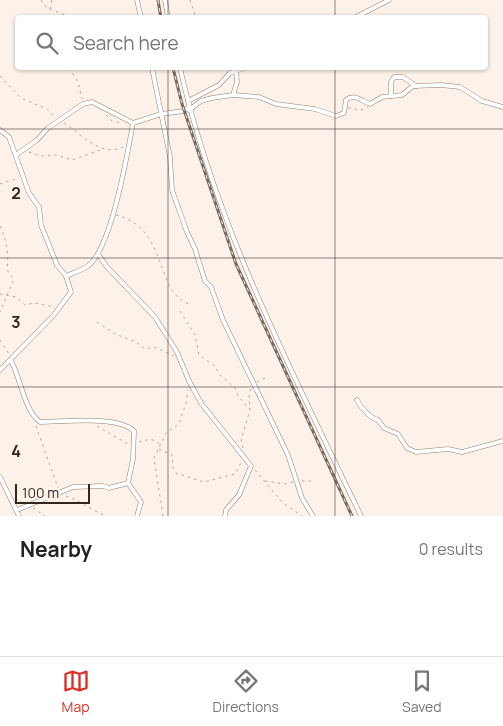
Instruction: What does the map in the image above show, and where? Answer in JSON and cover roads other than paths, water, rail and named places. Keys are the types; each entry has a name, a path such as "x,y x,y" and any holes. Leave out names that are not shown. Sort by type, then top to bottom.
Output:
{"street":[{"path":"137,0 140,15"},
{"path":"164,0 167,15"},
{"path":"360,15 389,0"},
{"path":"152,70 170,157 172,190 205,281 211,288 223,320 288,455 302,498 313,516"},
{"path":"180,70 189,109 213,182 261,306 361,516"},
{"path":"188,101 218,86 229,74 236,71 237,82 233,95"},
{"path":"392,96 391,82 394,77 403,77 416,86 460,87 482,101 503,107"},
{"path":"16,155 37,140 48,128 87,103 92,102 133,123 161,114 189,109 201,101 233,95 259,96 276,104 315,108 336,116 344,113 346,100 350,97 370,104 382,97 402,95 416,86"},
{"path":"66,276 88,266 98,254 113,215 133,123"},
{"path":"0,130 9,137 22,177 29,193 39,206 41,225 57,265 66,276 71,292 12,360 0,370"},
{"path":"98,254 107,267 155,317 180,360 201,403 251,466 239,495 226,510 225,516"},
{"path":"12,360 33,417 40,422 109,422 127,425 134,431 128,483 141,502 137,516"},
{"path":"357,400 362,408 378,420 384,428 398,434 402,444 416,452 448,449 462,452 503,441"},
{"path":"0,477 19,516"},
{"path":"17,510 74,487 103,486 109,488 128,483"}],"railway":[{"path":"158,0 160,15"},
{"path":"174,70 182,104 236,264 352,516"}]}
